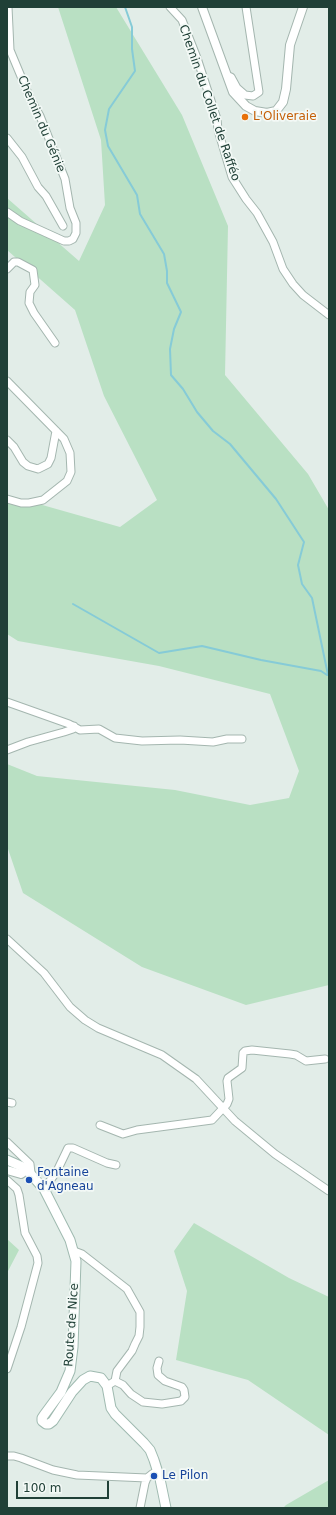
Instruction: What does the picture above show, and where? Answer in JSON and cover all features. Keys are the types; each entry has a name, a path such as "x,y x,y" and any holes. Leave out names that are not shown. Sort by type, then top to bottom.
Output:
{"main road":[{"name":"Route de Nice","path":"7,1160 20,1165 29,1172 44,1190 70,1240 74,1251 76,1272 73,1347 70,1371 61,1392 42,1418 42,1421 46,1424 53,1421 80,1382 87,1377 95,1376 111,1384"},
{"path":"111,1384 110,1404 115,1414 144,1443 154,1460 158,1471 166,1508"}],"street":[{"name":"Chemin du Génie","path":"7,212 20,221 64,241 73,239 76,233 76,223 70,208 65,180 40,116 30,98 10,50 8,7"},
{"name":"Chemin du Collet de Rafféo","path":"170,7 180,17 184,24 197,58 217,119 218,130 232,177 257,213 273,242 283,269 293,284 303,295 329,315"},
{"path":"202,7 233,92 246,106 255,111 267,114 276,112 283,102 286,89 290,45 304,7"},
{"path":"226,76 231,77 237,88 245,95 253,96 259,92 246,7"},
{"path":"7,138 22,157 38,187 46,196 63,226"},
{"path":"7,269 14,262 18,262 33,270 35,285 30,292 29,302 34,313 55,343"},
{"path":"7,381 64,439 70,453 71,472 67,482 39,502 21,503 7,499"},
{"path":"7,440 14,447 23,462 28,466 38,469 48,464 51,458 56,431"},
{"path":"7,702 74,726 80,730 99,729 115,738 142,741 173,740 213,742 227,739 242,739"},
{"path":"7,750 28,742 73,729 74,726"},
{"path":"7,939 44,973 70,1007 85,1020 98,1028 162,1055 196,1079 234,1121 275,1154 329,1190"},
{"path":"100,1125 123,1134 151,1127 212,1120 227,1104 227,1080 242,1068 243,1053 245,1051 252,1050 290,1054 296,1055 306,1061 325,1059"},
{"path":"7,1142 30,1164 29,1172 21,1174 7,1170"},
{"path":"44,1190 57,1171 68,1148 73,1148 92,1155 107,1163 116,1165"},
{"path":"7,1180 16,1189 19,1195 25,1233 37,1256 38,1263 15,1347 7,1369"},
{"path":"74,1251 82,1254 127,1289 140,1312 141,1319 139,1336 132,1351 111,1384 123,1385 131,1394 143,1402 162,1404 181,1401 185,1397 184,1390 182,1387 165,1381 158,1375 158,1361"},
{"path":"7,1456 21,1458 52,1470 66,1473 93,1477 147,1478"},
{"path":"140,1508 147,1478 158,1471"}],"green space":[{"path":"58,7 116,7 182,115 228,226 225,375 308,474 329,510 329,985 246,1005 142,967 23,893 7,846 7,764 37,776 175,790 250,805 289,798 299,771 270,694 159,666 18,641 7,634 7,495 120,527 157,500 104,396 75,310 7,250 7,198 79,261 105,205 101,140"},
{"path":"194,1223 289,1278 329,1297 329,1435 248,1380 176,1360 187,1291 174,1251"},
{"path":"7,1239 19,1250 7,1273"},
{"path":"329,1480 329,1508 283,1508 286,1505"}],"waterway":[{"path":"125,7 132,27 132,49 135,71 109,109 105,130 108,146 137,195 140,214 164,254 167,271 167,283 181,312 174,329 170,349 171,375 183,389 197,412 213,431 230,444 276,499 304,542 298,565 302,584 312,598 328,675"},
{"path":"73,604 159,653 202,646 261,660 321,671 327,675"}],"place":[{"name":"L'Oliveraie","path":"245,117"},
{"name":"Fontaine d'Agneau","path":"29,1180"},
{"name":"Le Pilon","path":"154,1476"}]}
